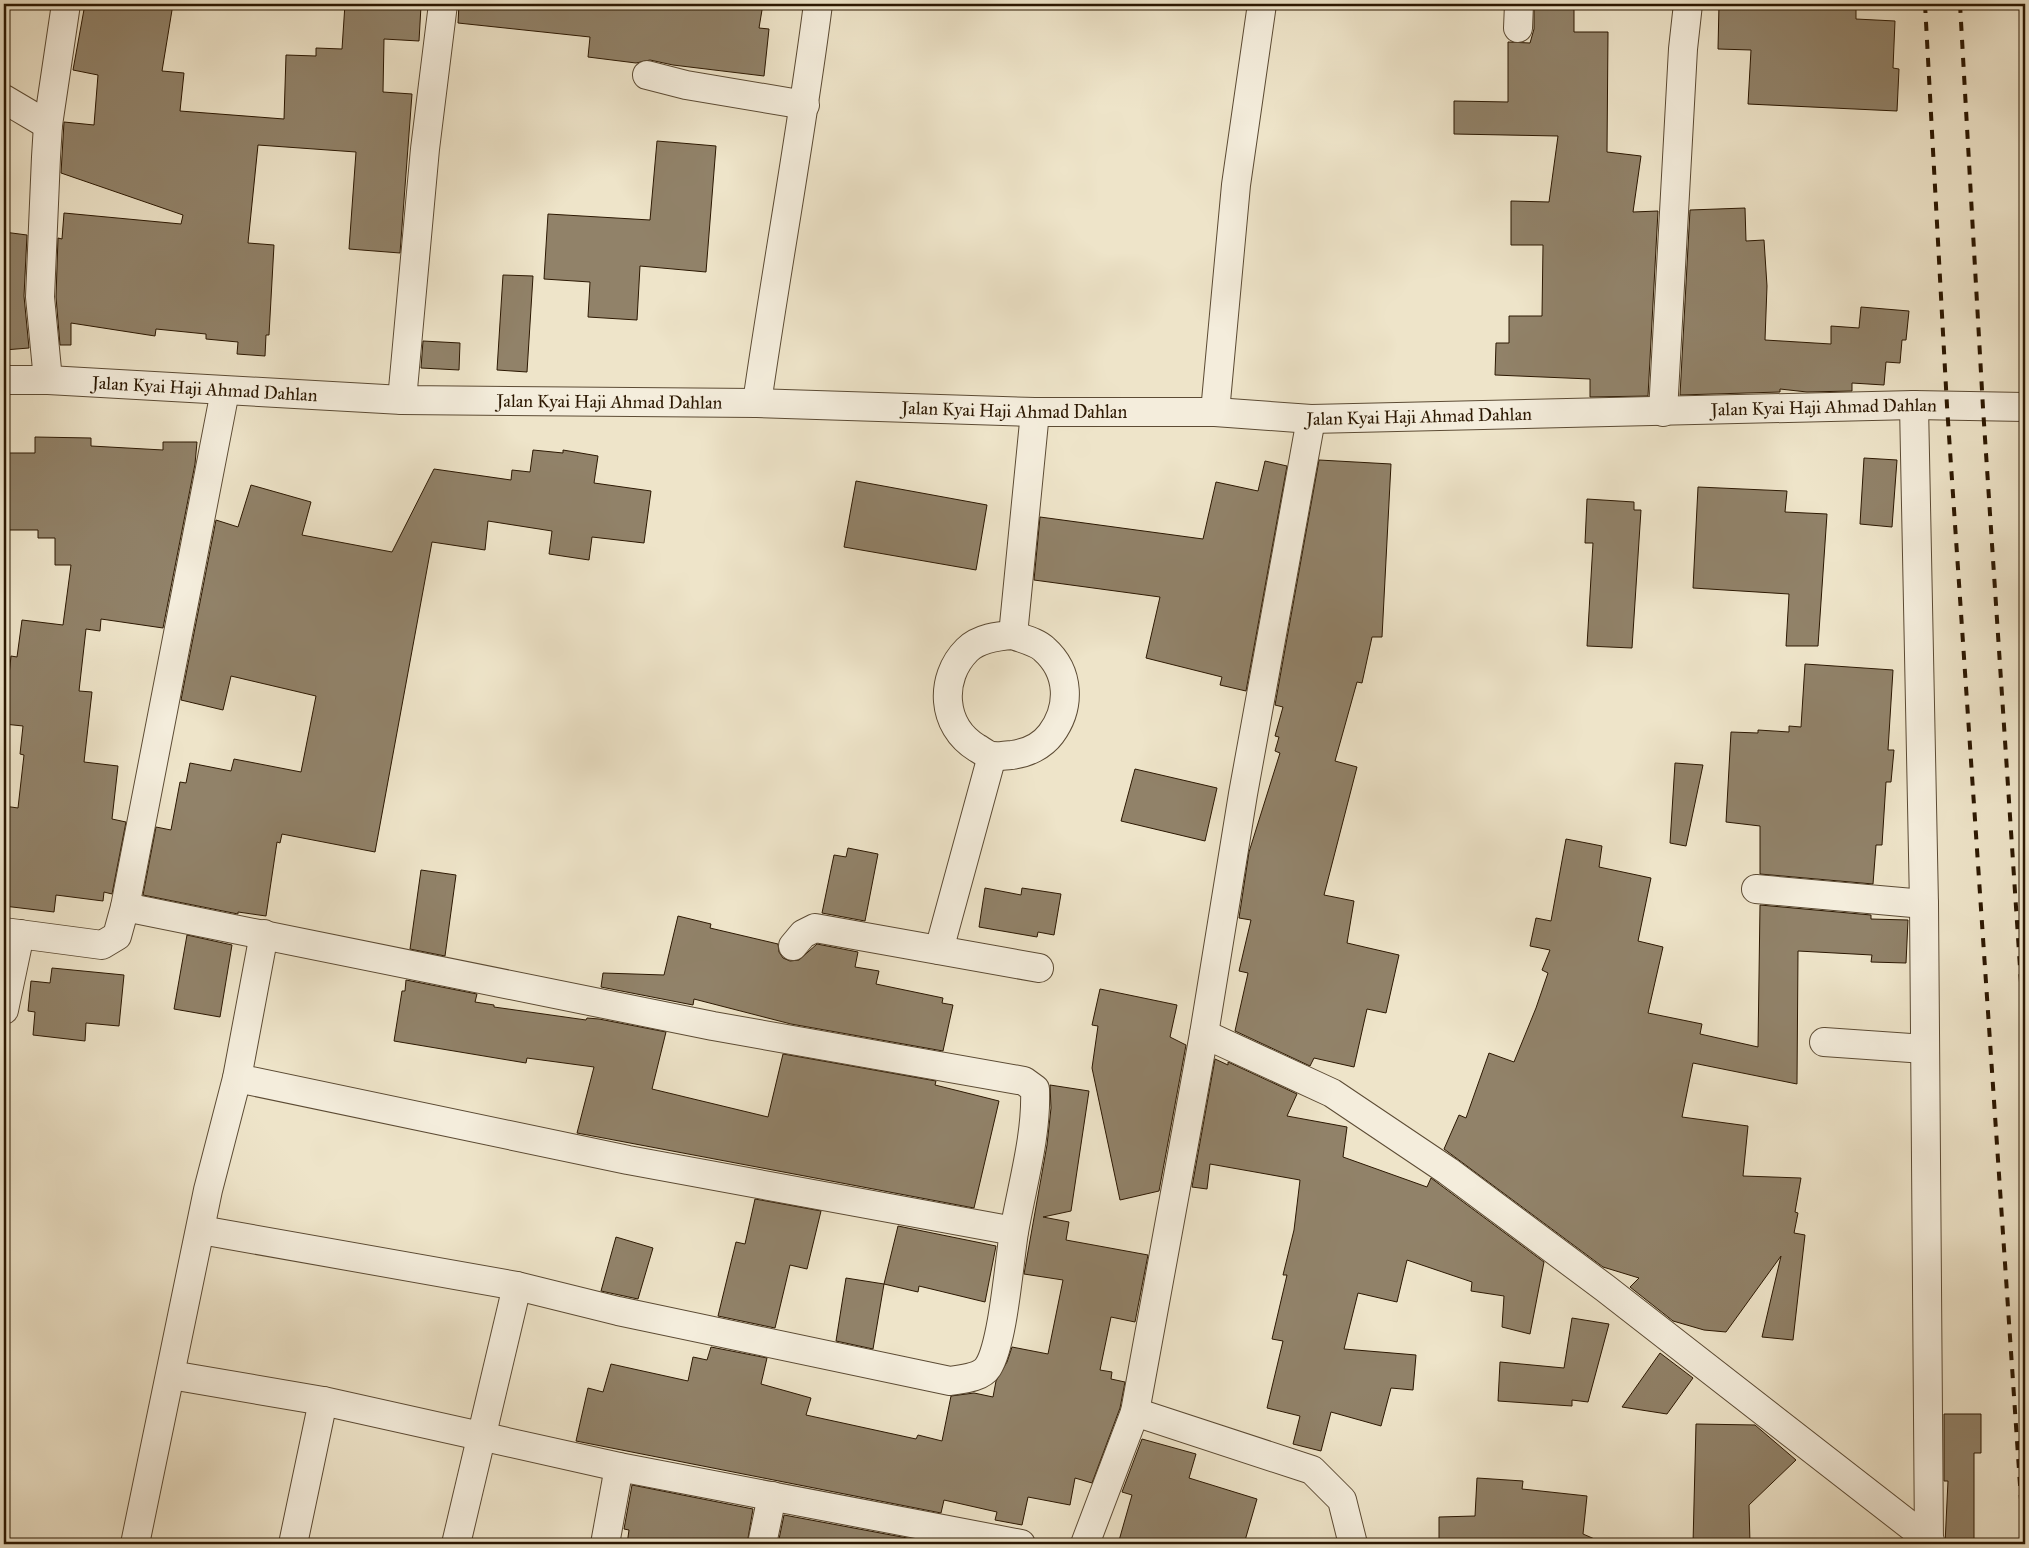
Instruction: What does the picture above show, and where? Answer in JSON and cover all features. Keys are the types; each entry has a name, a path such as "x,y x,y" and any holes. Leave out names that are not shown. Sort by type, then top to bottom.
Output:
{"street":[{"path":"48,380 40,297 48,124 66,4"},
{"path":"402,400 425,149 444,4"},
{"path":"757,403 778,257 805,106 818,4"},
{"path":"1215,412 1236,185 1262,4"},
{"path":"1662,412 1683,49 1688,4"},
{"path":"647,76 686,85 805,106"},
{"path":"4,99 48,124"},
{"name":"Jalan Kyai Haji Ahmad Dahlan","path":"4,380 48,380 402,400 757,403 1036,412 1215,412 1311,419 1914,405 2025,407"},
{"path":"4,1010 12,933 102,945 117,936 125,907 225,391"},
{"path":"1914,405 1924,904 1929,1543"},
{"path":"1014,635 1036,412"},
{"path":"1086,1544 1135,1412 1204,1034 1243,794 1311,419"},
{"path":"1014,635 1044,648 1060,668 1067,694 1062,720 1046,741 1023,754 992,756 971,744 953,724 946,697 952,670 968,648 993,636 1014,635"},
{"path":"939,950 992,756"},
{"path":"1756,889 1924,904"},
{"path":"125,907 713,1026 1024,1080 1035,1089 1036,1112 993,1355 988,1368 972,1377 950,1381 618,1311 517,1286 201,1230"},
{"path":"793,946 802,934 815,928 1039,968"},
{"path":"135,1544 208,1190 237,1078 264,934"},
{"path":"1204,1034 1332,1093 1448,1171 1605,1288 1929,1543"},
{"path":"1824,1042 1925,1049"},
{"path":"237,1078 628,1160 1014,1231"},
{"path":"456,1544 517,1286"},
{"path":"171,1375 323,1401 619,1467 772,1496 919,1534 1021,1544"},
{"path":"293,1544 323,1401"},
{"path":"1135,1412 1312,1470 1342,1500 1353,1544"},
{"path":"605,1544 619,1467"},
{"path":"762,1544 772,1496"}],"building":[{"path":"85,4 173,4 162,71 184,73 180,111 284,119 286,55 316,56 316,48 342,49 345,4 421,6 419,41 384,39 383,92 412,94 400,253 349,249 356,152 258,145 248,243 274,245 269,335 266,335 265,356 237,354 238,342 206,339 206,334 156,329 155,336 71,323 71,345 60,345 56,297 58,238 62,239 64,213 181,224 183,215 61,173 64,122 94,125 98,75 73,70"},
{"path":"459,4 763,4 759,28 769,29 764,76 673,65 650,60 636,63 588,57 590,37 458,23"},
{"path":"1534,4 1574,6 1574,32 1608,32 1607,152 1641,156 1633,212 1658,211 1648,396 1590,397 1590,379 1495,375 1496,343 1509,343 1509,316 1542,316 1543,245 1511,245 1511,201 1549,202 1558,136 1454,134 1454,101 1508,102 1508,42 1530,43 1534,29"},
{"path":"1719,4 1856,4 1856,19 1895,21 1893,68 1899,69 1897,111 1748,104 1751,50 1718,49"},
{"path":"657,141 716,146 706,272 640,266 637,320 588,317 590,282 544,279 548,214 650,220"},
{"path":"1745,208 1746,241 1764,240 1767,286 1765,340 1831,344 1831,326 1859,328 1861,307 1909,311 1906,340 1902,340 1900,363 1886,362 1884,385 1852,383 1852,391 1807,392 1780,389 1780,392 1680,395 1690,210"},
{"path":"4,232 27,235 24,296 29,348 4,350"},
{"path":"503,275 533,276 527,372 497,370"},
{"path":"423,341 460,343 459,370 421,368"},
{"path":"35,437 91,438 91,446 163,450 163,442 197,442 195,464 163,628 101,619 100,631 86,629 79,691 92,692 84,762 118,766 112,819 126,822 112,894 104,892 103,901 56,895 54,912 4,906 4,806 18,808 24,755 20,754 23,726 4,724 11,656 17,657 22,620 63,625 71,565 55,565 55,538 38,538 38,530 7,530 7,453 35,453"},
{"path":"533,450 563,453 563,450 598,456 594,483 651,491 644,543 592,537 589,560 549,554 552,531 488,521 485,550 432,542 375,852 282,834 280,843 277,842 266,916 238,912 238,914 143,895 156,827 171,830 180,782 186,783 190,763 231,771 234,759 301,772 316,696 231,676 223,710 181,700 216,520 238,527 251,485 311,502 302,535 392,552 434,469 511,480 512,470 530,472"},
{"path":"1864,458 1897,460 1892,527 1860,524"},
{"path":"1319,460 1391,464 1382,637 1372,637 1362,683 1357,682 1335,761 1357,767 1324,895 1354,901 1347,943 1399,955 1386,1013 1367,1009 1354,1067 1314,1058 1310,1066 1235,1031 1248,973 1239,971 1251,920 1239,918 1249,852 1280,753 1275,751 1279,737 1275,736 1283,707 1275,705"},
{"path":"1265,461 1287,466 1246,691 1220,685 1222,677 1146,658 1160,597 1034,580 1040,517 1203,539 1216,482 1258,491"},
{"path":"856,481 987,505 976,570 844,547"},
{"path":"1698,487 1787,491 1785,512 1827,514 1818,646 1786,646 1789,594 1693,588"},
{"path":"1587,499 1634,502 1634,510 1641,510 1632,648 1587,646 1593,543 1585,543"},
{"path":"1805,664 1893,670 1888,750 1894,750 1891,782 1886,782 1882,845 1876,845 1873,884 1760,874 1760,826 1726,822 1731,732 1758,733 1758,730 1789,732 1789,726 1801,727"},
{"path":"1675,763 1703,765 1686,846 1670,843"},
{"path":"1135,769 1217,788 1205,841 1121,821"},
{"path":"1566,839 1602,846 1599,867 1651,878 1638,941 1663,947 1648,1013 1702,1024 1700,1034 1758,1047 1760,905 1871,915 1871,919 1908,920 1906,963 1871,962 1872,955 1798,951 1797,1084 1693,1063 1682,1117 1748,1126 1743,1176 1801,1178 1795,1212 1798,1213 1794,1233 1805,1235 1793,1340 1762,1337 1781,1256 1726,1332 1704,1330 1673,1321 1630,1287 1639,1278 1603,1267 1444,1149 1459,1115 1466,1118 1489,1053 1514,1062 1536,1008 1548,973 1542,970 1550,950 1530,946 1536,918 1551,921"},
{"path":"848,848 878,854 865,921 822,913 834,855 846,857"},
{"path":"421,870 456,875 445,956 410,949"},
{"path":"985,888 1021,895 1022,888 1061,894 1054,935 1038,932 1037,937 979,927"},
{"path":"678,916 711,924 710,928 778,944 779,952 783,958 790,961 799,960 817,944 858,952 855,967 879,971 876,984 943,998 942,1003 953,1005 943,1051 791,1024 694,999 693,1005 601,987 603,973 664,975"},
{"path":"187,935 232,945 220,1017 174,1009"},
{"path":"52,968 124,975 119,1026 86,1023 85,1041 33,1035 35,1012 28,1011 31,981 50,983"},
{"path":"406,980 477,994 475,1002 494,1005 494,1007 586,1020 587,1018 599,1019 666,1032 652,1089 768,1117 783,1054 936,1081 935,1085 999,1101 974,1208 577,1133 594,1067 527,1058 526,1063 394,1041 402,991 405,991"},
{"path":"1100,989 1177,1005 1170,1037 1186,1045 1159,1191 1120,1200 1092,1068 1098,1026 1092,1025"},
{"path":"1215,1059 1228,1065 1228,1062 1297,1094 1287,1116 1347,1127 1343,1157 1427,1187 1431,1178 1544,1262 1530,1334 1502,1327 1504,1296 1471,1291 1472,1282 1407,1260 1397,1302 1358,1293 1344,1349 1416,1355 1413,1390 1391,1388 1381,1426 1331,1412 1321,1451 1293,1444 1300,1416 1267,1408 1283,1341 1272,1339 1287,1275 1283,1275 1294,1230 1300,1180 1210,1164 1207,1189 1192,1187"},
{"path":"1050,1085 1089,1091 1071,1211 1043,1217 1069,1222 1066,1240 1148,1255 1135,1322 1111,1317 1100,1370 1112,1372 1111,1379 1125,1382 1120,1408 1092,1483 1075,1478 1070,1505 1028,1497 1022,1525 995,1520 997,1512 944,1500 941,1513 576,1441 588,1388 603,1392 611,1364 688,1381 693,1357 707,1360 711,1347 767,1358 761,1384 811,1398 806,1415 916,1439 918,1435 942,1441 951,1396 974,1393 993,1397 996,1381 1007,1362 1012,1347 1048,1354 1063,1280 1024,1274 1047,1145 1051,1108"},
{"path":"755,1199 821,1211 807,1269 790,1265 775,1328 718,1316 736,1242 745,1244"},
{"path":"898,1226 996,1246 985,1302 919,1286 918,1292 884,1284"},
{"path":"616,1237 653,1248 638,1299 601,1291"},
{"path":"846,1278 884,1284 873,1349 836,1341"},
{"path":"1572,1318 1609,1324 1588,1402 1572,1400 1572,1406 1498,1401 1500,1362 1564,1368"},
{"path":"1660,1353 1693,1378 1667,1414 1622,1407"},
{"path":"1944,1414 1981,1414 1981,1453 1974,1453 1974,1544 1945,1544 1948,1481 1944,1481"},
{"path":"1696,1424 1755,1425 1796,1460 1749,1505 1750,1544 1693,1544"},
{"path":"1142,1439 1196,1454 1189,1478 1257,1499 1244,1544 1118,1544 1132,1495 1122,1492"},
{"path":"1477,1478 1523,1481 1522,1489 1587,1496 1583,1534 1606,1544 1439,1544 1439,1517 1475,1516"},
{"path":"632,1485 753,1509 747,1544 627,1544 629,1530 624,1529"},
{"path":"784,1515 934,1543 778,1544"}],"railway":[{"path":"1925,4 1947,406 2024,1544"},
{"path":"1960,4 1983,408 2025,1043"}]}
